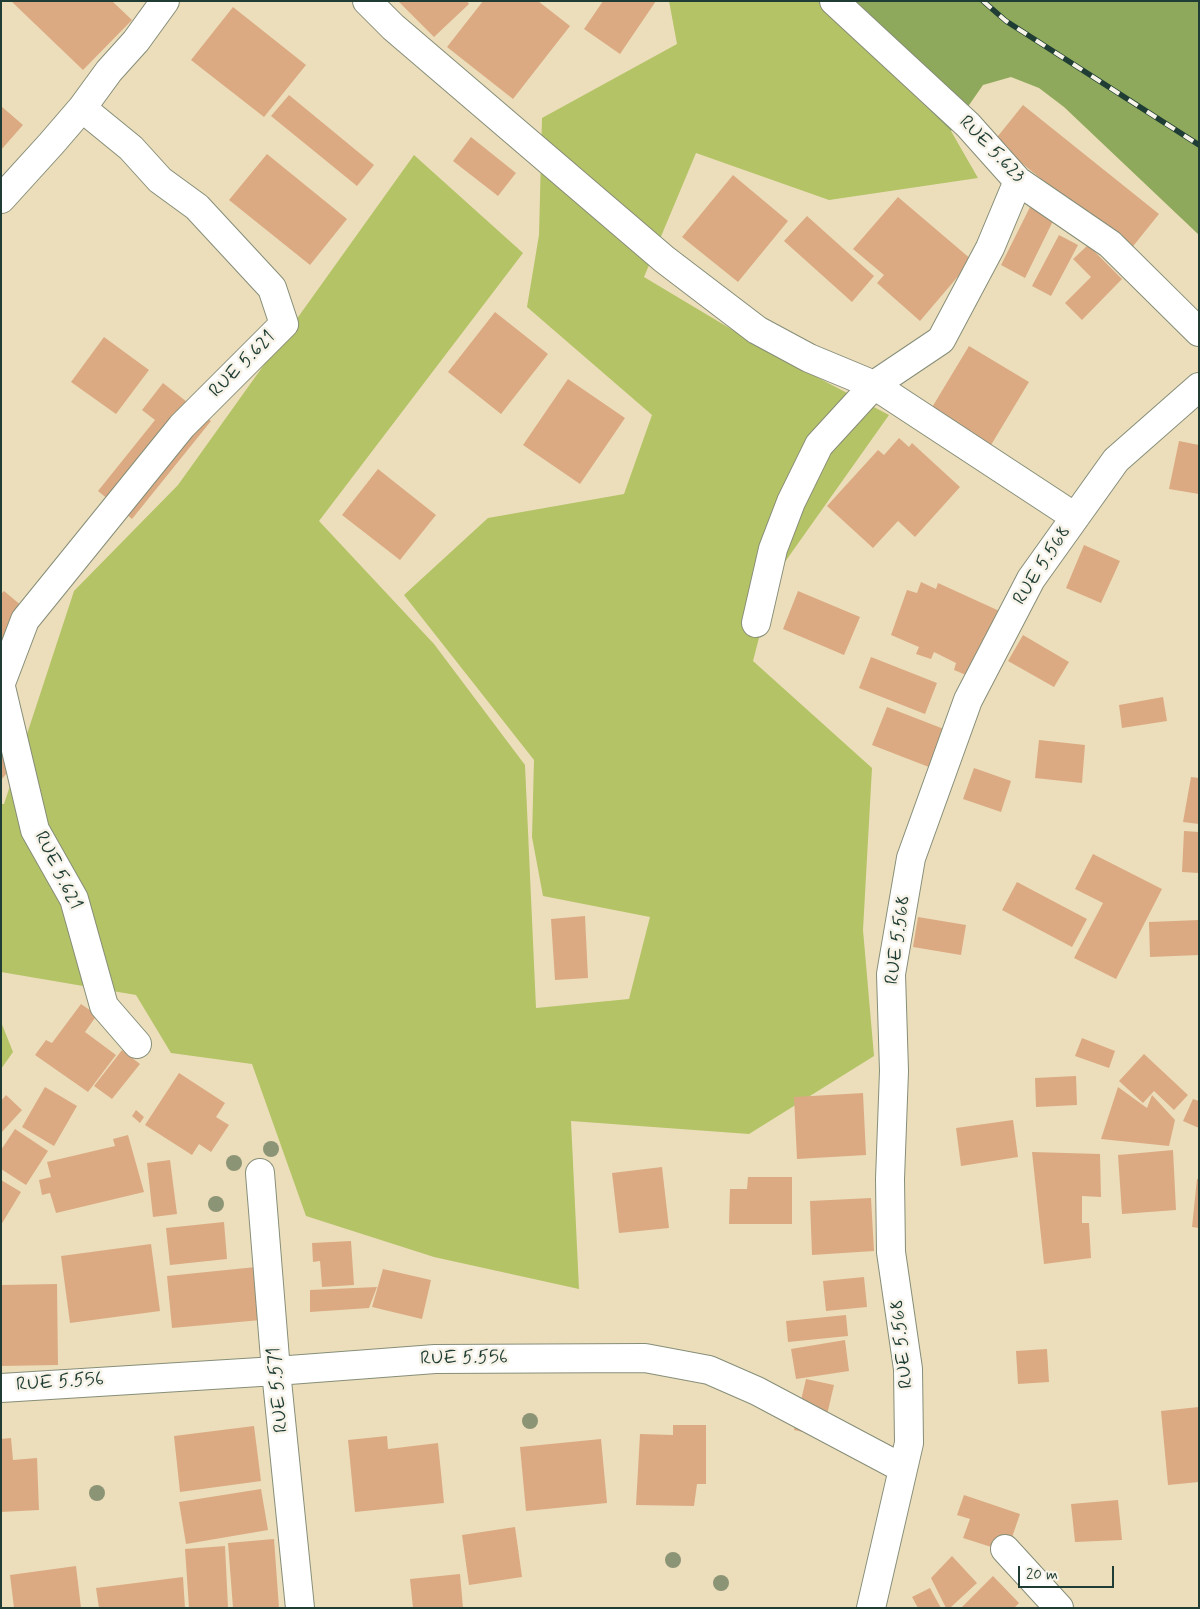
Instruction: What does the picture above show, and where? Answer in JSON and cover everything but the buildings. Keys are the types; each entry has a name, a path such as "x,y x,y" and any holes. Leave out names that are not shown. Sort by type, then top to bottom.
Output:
{"street":[{"path":"1,199 82,108 165,1"},
{"path":"366,1 393,27 664,259 757,330 809,358 874,385 1075,517"},
{"name":"RUE 5.623","path":"834,1 968,125 1018,181 1110,244 1199,332"},
{"name":"RUE 5.621","path":"82,108 131,148 160,180 197,207 272,288 284,324 182,426 25,620 1,685 35,830 74,899 104,1006 137,1044"},
{"path":"756,623 773,549 791,502 819,445 874,385 941,340 990,248 1018,181"},
{"name":"RUE 5.568","path":"871,1608 909,1444 908,1369 891,1252 890,1179 894,1071 891,974 911,858 968,700 1031,579 1116,460 1199,387"},
{"name":"RUE 5.571","path":"260,1173 276,1371 300,1608"},
{"name":"RUE 5.556","path":"1,1388 435,1359 646,1358 717,1373 757,1391 902,1468"},
{"path":"1005,1549 1059,1608"}],"green space":[{"path":"669,1 817,1 951,131 978,178 829,200 696,153 644,277 771,353 889,415 775,576 753,661 872,768 863,930 874,1056 749,1134 571,1121 579,1289 434,1257 306,1216 252,1064 171,1053 136,995 1,972 1,804 4,804 74,591 178,485 414,155 523,253 319,521 434,644 525,765 536,1008 629,999 650,917 543,896 532,837 534,760 404,595 488,518 624,494 652,415 527,307 539,235 542,118 677,44"},
{"path":"817,1 1199,1 1199,235 1064,107 1039,88 1011,77 983,85 951,131"},
{"path":"1,1022 13,1052 1,1069"}],"railway":[{"path":"983,1 1006,21 1199,145"}]}
